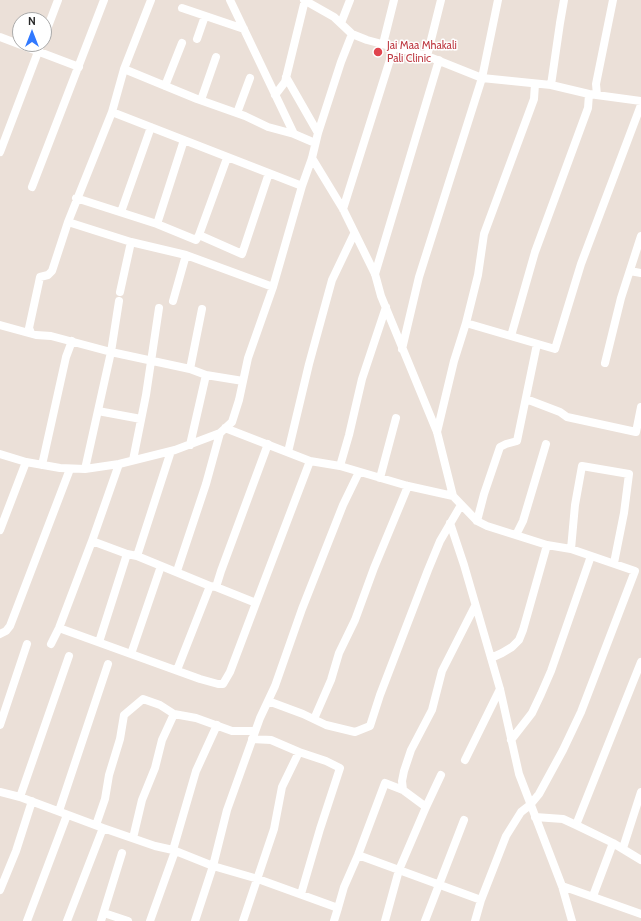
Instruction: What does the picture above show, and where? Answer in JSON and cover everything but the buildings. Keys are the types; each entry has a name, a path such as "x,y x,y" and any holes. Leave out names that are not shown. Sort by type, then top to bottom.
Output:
{"street":[{"path":"52,15 58,0"},
{"path":"32,187 104,0"},
{"path":"31,333 29,328 40,277 48,275 52,270 76,198 112,112 124,69 151,0"},
{"path":"230,0 294,134"},
{"path":"275,95 285,82 305,0 334,17 352,34 439,60 482,78 551,85 593,95 641,101"},
{"path":"341,23 350,0"},
{"path":"383,44 394,0"},
{"path":"427,56 441,0"},
{"path":"402,349 419,277 482,78 498,0"},
{"path":"551,85 564,0"},
{"path":"511,336 535,252 593,95 613,0"},
{"path":"182,8 244,29"},
{"path":"197,39 205,16"},
{"path":"0,454 42,465 70,469 85,469 119,464 190,445 222,431 232,422 258,328 273,286 302,186 312,158 318,133 341,62 352,34"},
{"path":"0,38 12,41"},
{"path":"165,86 182,43"},
{"path":"343,209 394,47"},
{"path":"0,152 38,52"},
{"path":"48,52 79,67"},
{"path":"201,100 216,57"},
{"path":"375,274 439,60"},
{"path":"124,69 237,113 268,127 294,134 315,143"},
{"path":"286,77 318,133"},
{"path":"237,113 250,78"},
{"path":"437,432 454,361 466,323 478,275 484,234 534,99 535,84"},
{"path":"466,323 555,349 581,264 641,105"},
{"path":"112,112 302,186"},
{"path":"121,212 151,127"},
{"path":"157,224 184,140"},
{"path":"76,198 157,224 196,240 227,158"},
{"path":"312,158 343,209 375,274 402,349 437,432 453,496 477,521 487,526 547,545 571,549 638,572 581,712 563,750 539,794 530,805 521,812 506,836 481,900 475,921"},
{"path":"199,235 242,254 269,173"},
{"path":"68,222 131,242 186,255 273,286"},
{"path":"288,452 309,364 332,280 354,234"},
{"path":"605,363 613,326 641,236"},
{"path":"120,292 131,242"},
{"path":"173,301 186,255"},
{"path":"630,270 641,273"},
{"path":"85,469 111,352 119,301"},
{"path":"340,466 362,379 386,306"},
{"path":"133,460 159,308"},
{"path":"190,369 202,309"},
{"path":"0,325 36,335 50,336 111,352 190,369 206,375 243,381"},
{"path":"42,465 66,357 72,341"},
{"path":"477,521 484,494 500,447 517,441 537,344"},
{"path":"190,445 206,375"},
{"path":"526,399 568,417 638,433 641,407"},
{"path":"98,410 141,419"},
{"path":"380,478 396,418"},
{"path":"222,431 268,444 310,461 340,466 408,486 453,496"},
{"path":"177,571 222,431"},
{"path":"177,670 213,586 221,571 268,444"},
{"path":"516,535 523,521 546,444"},
{"path":"137,556 171,451"},
{"path":"59,628 200,679 223,684 230,672 310,461"},
{"path":"0,530 26,462"},
{"path":"51,644 59,628 92,541 119,464"},
{"path":"571,549 574,505 582,466 629,474 624,513 614,563"},
{"path":"0,634 6,631 10,626 70,469"},
{"path":"195,921 213,866 227,810 260,718 275,686 302,609 324,553 343,506 359,472"},
{"path":"314,719 331,680 339,653 355,620 374,568 408,486"},
{"path":"268,701 303,714 326,725 355,732 370,726 380,695 428,570 440,541 461,505"},
{"path":"450,523 464,565 500,689 519,774 562,886 572,921"},
{"path":"92,541 177,571 256,603"},
{"path":"491,658 512,647 518,640 523,630 547,545"},
{"path":"99,642 127,554"},
{"path":"511,740 532,713 551,672 591,556"},
{"path":"131,654 161,566"},
{"path":"403,790 402,781 404,771 411,750 432,710 442,671 475,606"},
{"path":"0,725 27,644"},
{"path":"20,797 69,656"},
{"path":"576,825 641,662"},
{"path":"27,921 63,813 108,664"},
{"path":"466,760 500,689"},
{"path":"67,921 99,826 109,775 120,739 124,715 143,699 160,705 174,714 196,718 232,731 271,740 326,761 340,768 301,894"},
{"path":"133,838 142,800 155,768 162,740 174,714"},
{"path":"150,921 174,852 196,772 216,725"},
{"path":"243,921 274,829 282,787 300,752"},
{"path":"385,921 399,870 440,776"},
{"path":"334,921 344,887 358,855 385,783 403,790 426,808"},
{"path":"0,792 32,801 213,866 258,879 338,908"},
{"path":"623,848 641,792"},
{"path":"0,890 16,851 32,801"},
{"path":"535,817 563,819 623,848 641,860"},
{"path":"425,921 464,820"},
{"path":"593,896 613,843"},
{"path":"101,921 122,853"},
{"path":"358,855 481,900"},
{"path":"562,886 641,914"},
{"path":"104,912 128,921"}],"place":[{"name":"Jai Maa Mhakali Pali Clinic","path":"378,52"}]}
